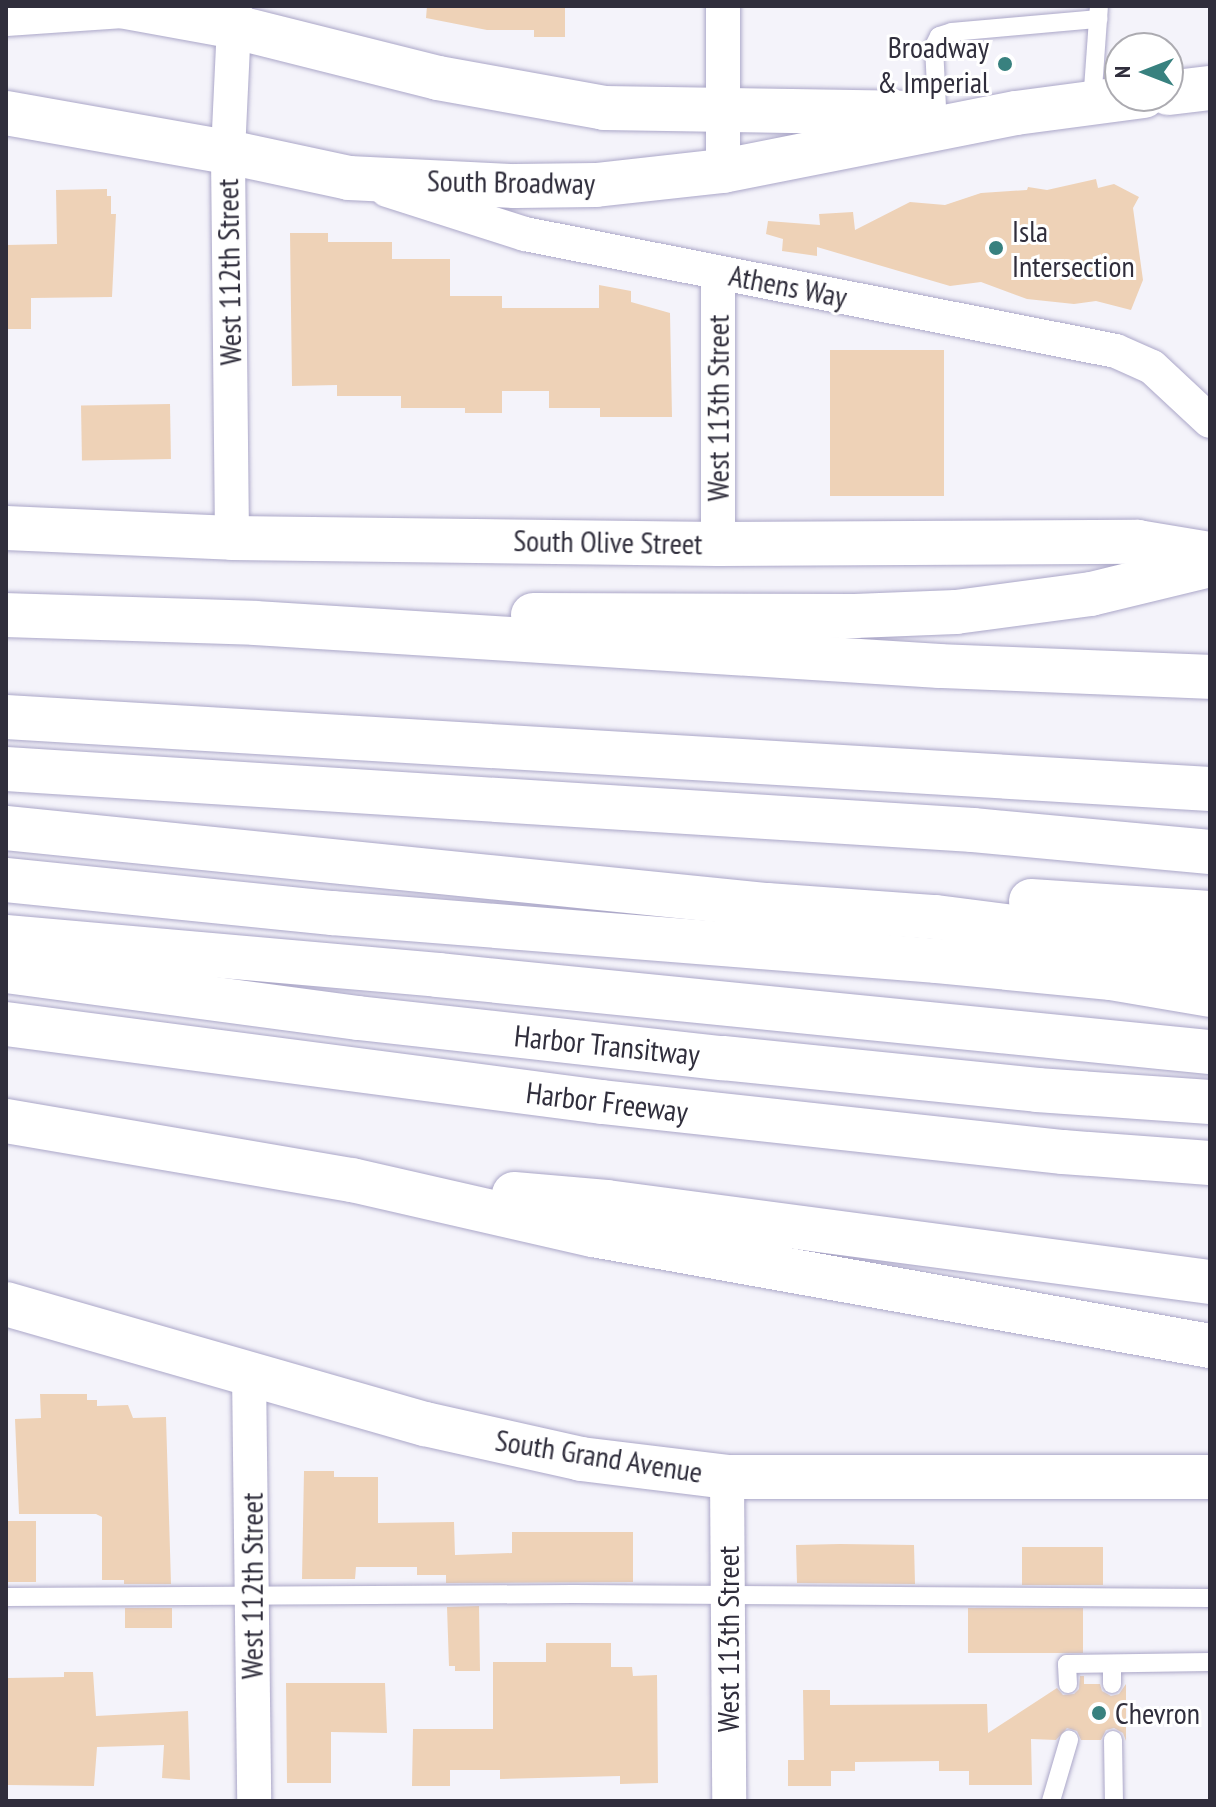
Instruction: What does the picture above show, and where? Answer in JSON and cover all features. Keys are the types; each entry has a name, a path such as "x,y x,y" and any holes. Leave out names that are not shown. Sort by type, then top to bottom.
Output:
{"main road":[{"name":"South Broadway","path":"6,14 122,6 235,16 438,78 604,108 938,120 1104,101"},
{"path":"1184,91 1210,88"},
{"name":"South Broadway","path":"6,113 228,152 349,178 515,186 596,185 723,171 938,120"},
{"name":"South Olive Street","path":"6,528 232,538 718,544 1138,542 1210,554"},
{"path":"255,623 583,614 934,614 1070,598 1210,565"},
{"path":"6,615 255,623 940,666 1210,677"},
{"path":"6,717 1210,789"},
{"path":"6,769 973,830 1210,852"},
{"path":"6,828 767,905 936,917 1147,944 1210,957"},
{"path":"107,839 561,865 1210,913"},
{"path":"6,880 332,913 937,961 1111,978 1210,995"},
{"path":"6,937 438,975 1210,1052"},
{"name":"Harbor Transitway","path":"6,971 358,1018 707,1056 1037,1090 1210,1102"},
{"name":"Harbor Freeway","path":"6,1024 602,1102 1063,1152 1210,1163"},
{"path":"6,1121 352,1180 593,1235 1210,1346"},
{"path":"352,1180 607,1202 1210,1282"},
{"name":"South Grand Avenue","path":"6,1304 425,1424 565,1456 727,1477 1210,1477"}],"street":[{"path":"723,6 723,171"},
{"name":"West 112th Street","path":"232,538 228,152 235,16"},
{"name":"Athens Way","path":"349,178 525,234 1116,351 1152,367 1210,421"},
{"name":"West 113th Street","path":"718,273 718,544"},
{"name":"West 112th Street","path":"249,1372 254,1801"},
{"name":"West 113th Street","path":"727,1477 729,1801"}],"lane":[{"path":"938,120 934,46 939,36 1099,12 1092,103"},
{"path":"6,1597 1210,1598"},
{"path":"1068,1684 1067,1664 1210,1662"},
{"path":"1112,1664 1112,1684"},
{"path":"1051,1801 1069,1740"},
{"path":"1113,1740 1114,1801"}],"building":[{"path":"427,6 565,6 565,37 534,37 534,30 487,30 426,18"},
{"name":"Isla Intersection","path":"1096,179 1098,188 1114,184 1139,197 1133,208 1143,280 1131,310 1096,301 1074,304 1027,299 981,282 950,286 817,247 817,256 782,251 783,239 766,234 768,221 820,225 819,214 853,212 855,230 910,202 945,205 981,193 1027,190 1028,187 1047,190"},
{"path":"107,189 107,196 111,196 111,214 116,214 112,297 31,298 31,329 6,329 6,245 57,244 56,190"},
{"path":"290,233 328,233 328,242 392,242 392,259 450,259 450,296 502,296 502,308 599,308 599,285 631,291 631,302 670,313 672,417 600,417 600,408 549,408 549,391 502,391 502,413 465,413 465,408 401,408 401,396 337,396 337,385 292,386"},
{"path":"830,350 944,350 944,496 830,496"},
{"path":"170,404 171,459 82,461 81,406"},
{"path":"40,1394 87,1394 87,1400 97,1400 97,1406 128,1405 133,1418 166,1417 171,1584 124,1584 124,1580 102,1580 102,1517 96,1514 19,1514 15,1419 41,1418"},
{"path":"304,1471 334,1471 334,1477 378,1477 378,1523 454,1522 455,1555 512,1553 512,1532 633,1532 633,1582 446,1583 446,1575 417,1575 417,1567 356,1567 355,1579 302,1579"},
{"path":"6,1521 36,1521 36,1582 6,1582"},
{"path":"796,1545 914,1545 915,1584 797,1583"},
{"path":"1022,1547 1103,1547 1103,1585 1022,1585"},
{"path":"479,1606 480,1671 455,1671 455,1666 449,1666 447,1607"},
{"path":"125,1608 172,1608 172,1628 125,1628"},
{"path":"968,1608 1083,1608 1083,1653 968,1653"},
{"path":"546,1643 611,1643 611,1667 632,1667 633,1676 657,1675 658,1783 620,1784 620,1776 500,1779 500,1770 450,1770 450,1786 412,1786 413,1729 493,1729 493,1662 546,1662"},
{"path":"64,1672 93,1672 96,1716 188,1711 190,1780 162,1778 164,1745 97,1747 94,1786 8,1785 8,1678 64,1677"},
{"path":"1080,1676 1084,1676 1084,1684 1100,1684 1102,1691 1111,1696 1119,1694 1126,1684 1126,1741 1123,1733 1114,1728 1106,1730 1101,1740 1081,1740 1077,1731 1067,1728 1056,1740 1031,1739 1032,1785 969,1785 969,1771 939,1771 939,1761 855,1762 855,1771 831,1771 831,1786 788,1786 788,1760 804,1760 803,1690 830,1690 830,1705 987,1704 988,1733 1057,1688 1063,1695 1074,1694 1079,1689"},
{"path":"286,1683 385,1683 387,1733 331,1732 331,1783 287,1783"}],"place":[{"name":"Broadway & Imperial","path":"1005,64"},
{"name":"Isla Intersection","path":"996,248"},
{"name":"Chevron","path":"1099,1713"}]}
